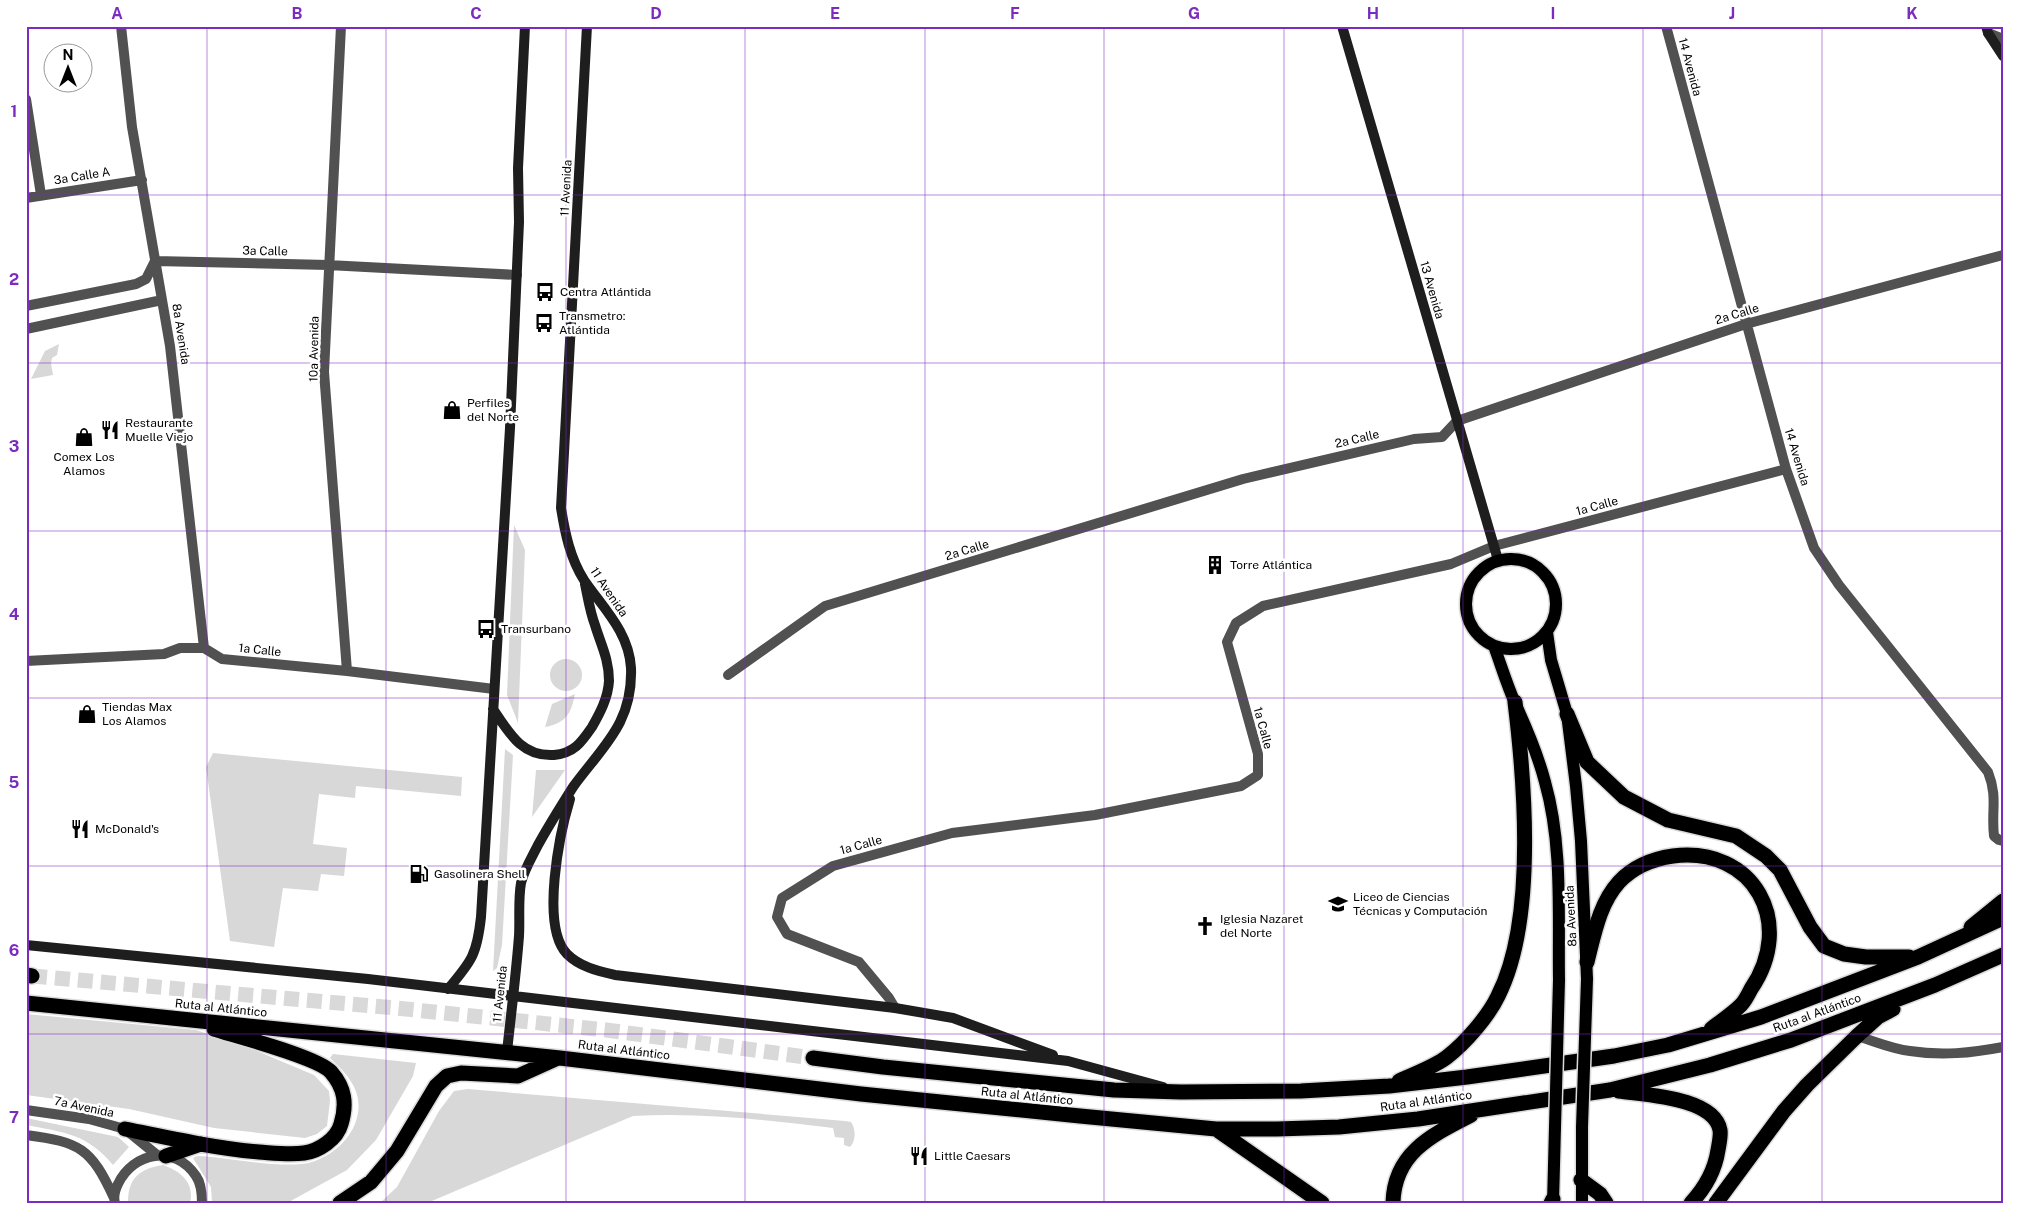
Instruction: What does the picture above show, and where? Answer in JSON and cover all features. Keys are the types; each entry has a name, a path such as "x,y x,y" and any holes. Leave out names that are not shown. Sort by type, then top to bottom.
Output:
{"highway":[{"path":"1388,1086 1447,1058 1478,1025 1498,996 1505,979 1517,935 1521,905 1524,848 1522,764 1515,702"},
{"path":"1567,714 1587,762 1624,797 1668,820 1736,836 1766,856 1780,870 1810,927 1824,946 1844,954 1866,957 1918,958"},
{"path":"1587,962 1602,908 1618,883 1635,868 1661,858 1691,854 1714,858 1733,866 1758,891 1768,918 1771,937 1759,978 1746,998 1741,1005 1706,1034"},
{"path":"1951,942 2003,901"},
{"name":"Ruta al Atlántico","path":"813,1058 883,1067 1114,1090 1181,1092 1301,1091 1388,1086 1467,1077 1614,1056 1668,1045 1761,1018 1918,958 2003,918"},
{"name":"Ruta al Atlántico","path":"26,1003 507,1052 861,1094 1216,1128 1339,1128 1418,1119 1610,1090 1710,1065 1792,1040 1935,985 2003,955"},
{"path":"1716,1203 1784,1111 1807,1085 1878,1018 1935,985"},
{"path":"125,1129 202,1144 271,1153 306,1153 328,1144 340,1129 346,1108 341,1088 330,1070 301,1056 184,1019"},
{"path":"340,1203 371,1182 392,1157 436,1086 447,1076 461,1073 518,1076 560,1058"},
{"path":"1610,1090 1685,1101 1703,1109 1714,1118 1720,1130 1717,1158 1701,1192 1691,1203"},
{"path":"1393,1203 1394,1183 1403,1163 1418,1147 1439,1131 1484,1108"},
{"path":"1216,1128 1322,1203"},
{"path":"162,1156 202,1144"},
{"path":"1581,1180 1600,1194 1606,1203"}],"main road":[{"path":"448,989 471,962 479,939 517,276 518,168 525,26"},
{"name":"11 Avenida","path":"507,1052 522,883 532,857 545,832 574,786 603,751 618,729 631,686 631,666 625,641 608,612 583,579 565,533 561,508 587,26"},
{"name":"13 Avenida","path":"1342,26 1498,560"},
{"path":"1987,30 2003,56"},
{"path":"1512,558 1526,561 1539,568 1549,578 1555,591 1557,605 1554,619 1547,632 1536,642 1523,648 1508,649 1494,646 1482,639 1472,628 1467,616 1465,602 1468,588 1475,576 1485,566 1498,560 1512,558"},
{"path":"493,709 517,742 526,749 542,755 564,754 581,743 606,699 609,681 606,653 595,625 583,579"},
{"name":"8a Avenida","path":"1547,632 1551,660 1567,714 1581,842 1587,962 1582,1127 1582,1203"},
{"name":"8a Avenida","path":"1494,646 1515,702 1530,734 1546,783 1555,832 1559,980 1552,1202"},
{"path":"574,786 556,858 554,911 558,937 566,953 586,968 615,975 895,1008 953,1018 1068,1061"},
{"name":"Ruta al Atlántico","path":"26,945 513,996 1068,1061 1181,1092"}],"street":[{"name":"8a Avenida","path":"121,26 132,126 170,346 204,648"},
{"name":"10a Avenida","path":"341,26 324,372 347,672"},
{"name":"14 Avenida","path":"1666,26 1786,469 1814,548 1839,585 1988,772 1995,799 1994,836 2003,841"},
{"path":"1987,30 2003,39"},
{"path":"26,99 41,196"},
{"name":"3a Calle A","path":"26,198 142,180"},
{"name":"2a Calle","path":"728,675 825,606 1243,479 1414,439 1442,437 1457,421 1746,324 2003,256"},
{"name":"3a Calle","path":"155,261 328,265 517,276"},
{"path":"26,306 136,284 146,279 155,261"},
{"path":"26,329 162,300"},
{"name":"1a Calle","path":"895,1008 859,962 787,934 777,917 782,898 833,866 952,833 1095,815 1241,786 1258,775 1258,754 1226,642 1236,623 1263,606 1451,564 1494,546 1786,469"},
{"name":"1a Calle","path":"26,661 164,654 180,648 204,648 222,659 494,689"},
{"path":"1857,1036 1908,1051 1942,1055 1970,1053 2003,1047"},
{"name":"7a Avenida","path":"26,1110 89,1119 125,1129 162,1156 183,1163 197,1177 202,1203"},
{"path":"26,1135 62,1140 75,1145 89,1156 100,1169 114,1200"},
{"path":"114,1200 120,1180 131,1165 148,1156 162,1156"}],"shaded area":[{"path":"59,344 57,355 52,358 51,363 53,375 31,379 45,351"},
{"path":"514,525 525,550 518,723 507,695"},
{"path":"566,659 578,663 582,675 578,687 566,691 554,687 550,675 554,663"},
{"path":"575,694 572,707 563,720 545,727 552,704"},
{"path":"505,749 513,755 502,945 497,968 493,971"},
{"path":"213,753 462,777 461,796 356,786 355,798 319,794 313,844 347,848 344,876 321,874 318,891 283,888 274,947 230,941 206,767"},
{"path":"536,770 565,770 532,817"},
{"path":"26,1014 196,1030 250,1048 314,1075 329,1091 330,1101 327,1126 317,1134 305,1138 214,1128 129,1109 26,1095"},
{"path":"333,1054 416,1063 413,1076 376,1140 347,1170 287,1203 212,1203 211,1187 193,1158 197,1156 272,1164 301,1164 326,1156 349,1135 356,1121 358,1111 357,1094 349,1078 330,1058"},
{"path":"468,1089 845,1121 851,1122 853,1125 854,1138 850,1147 844,1145 844,1138 835,1137 833,1128 708,1116 633,1116 427,1203 380,1203 397,1187 439,1111 454,1091"},
{"path":"26,1118 118,1137 129,1147 113,1165 104,1155 84,1141 74,1136 26,1125"},
{"path":"163,1165 185,1178 190,1189 190,1203 128,1203 130,1187 136,1176 147,1169"}],"tunnel":[{"path":"32,976 396,1008 606,1030 813,1058"}],"place":[{"name":"Centra Atlántida","path":"545,292"},
{"name":"Transmetro: Atlántida","path":"544,323"},
{"name":"Perfiles del Norte","path":"452,410"},
{"name":"Restaurante Muelle Viejo","path":"110,430"},
{"name":"Comex Los Alamos","path":"84,437"},
{"name":"Torre Atlántica","path":"1215,565"},
{"name":"Transurbano","path":"486,629"},
{"name":"Tiendas Max Los Alamos","path":"87,714"},
{"name":"McDonald's","path":"80,829"},
{"name":"Gasolinera Shell","path":"419,874"},
{"name":"Liceo de Ciencias Técnicas y Computación","path":"1338,904"},
{"name":"Iglesia Nazaret del Norte","path":"1205,926"},
{"name":"Little Caesars","path":"919,1156"}]}
